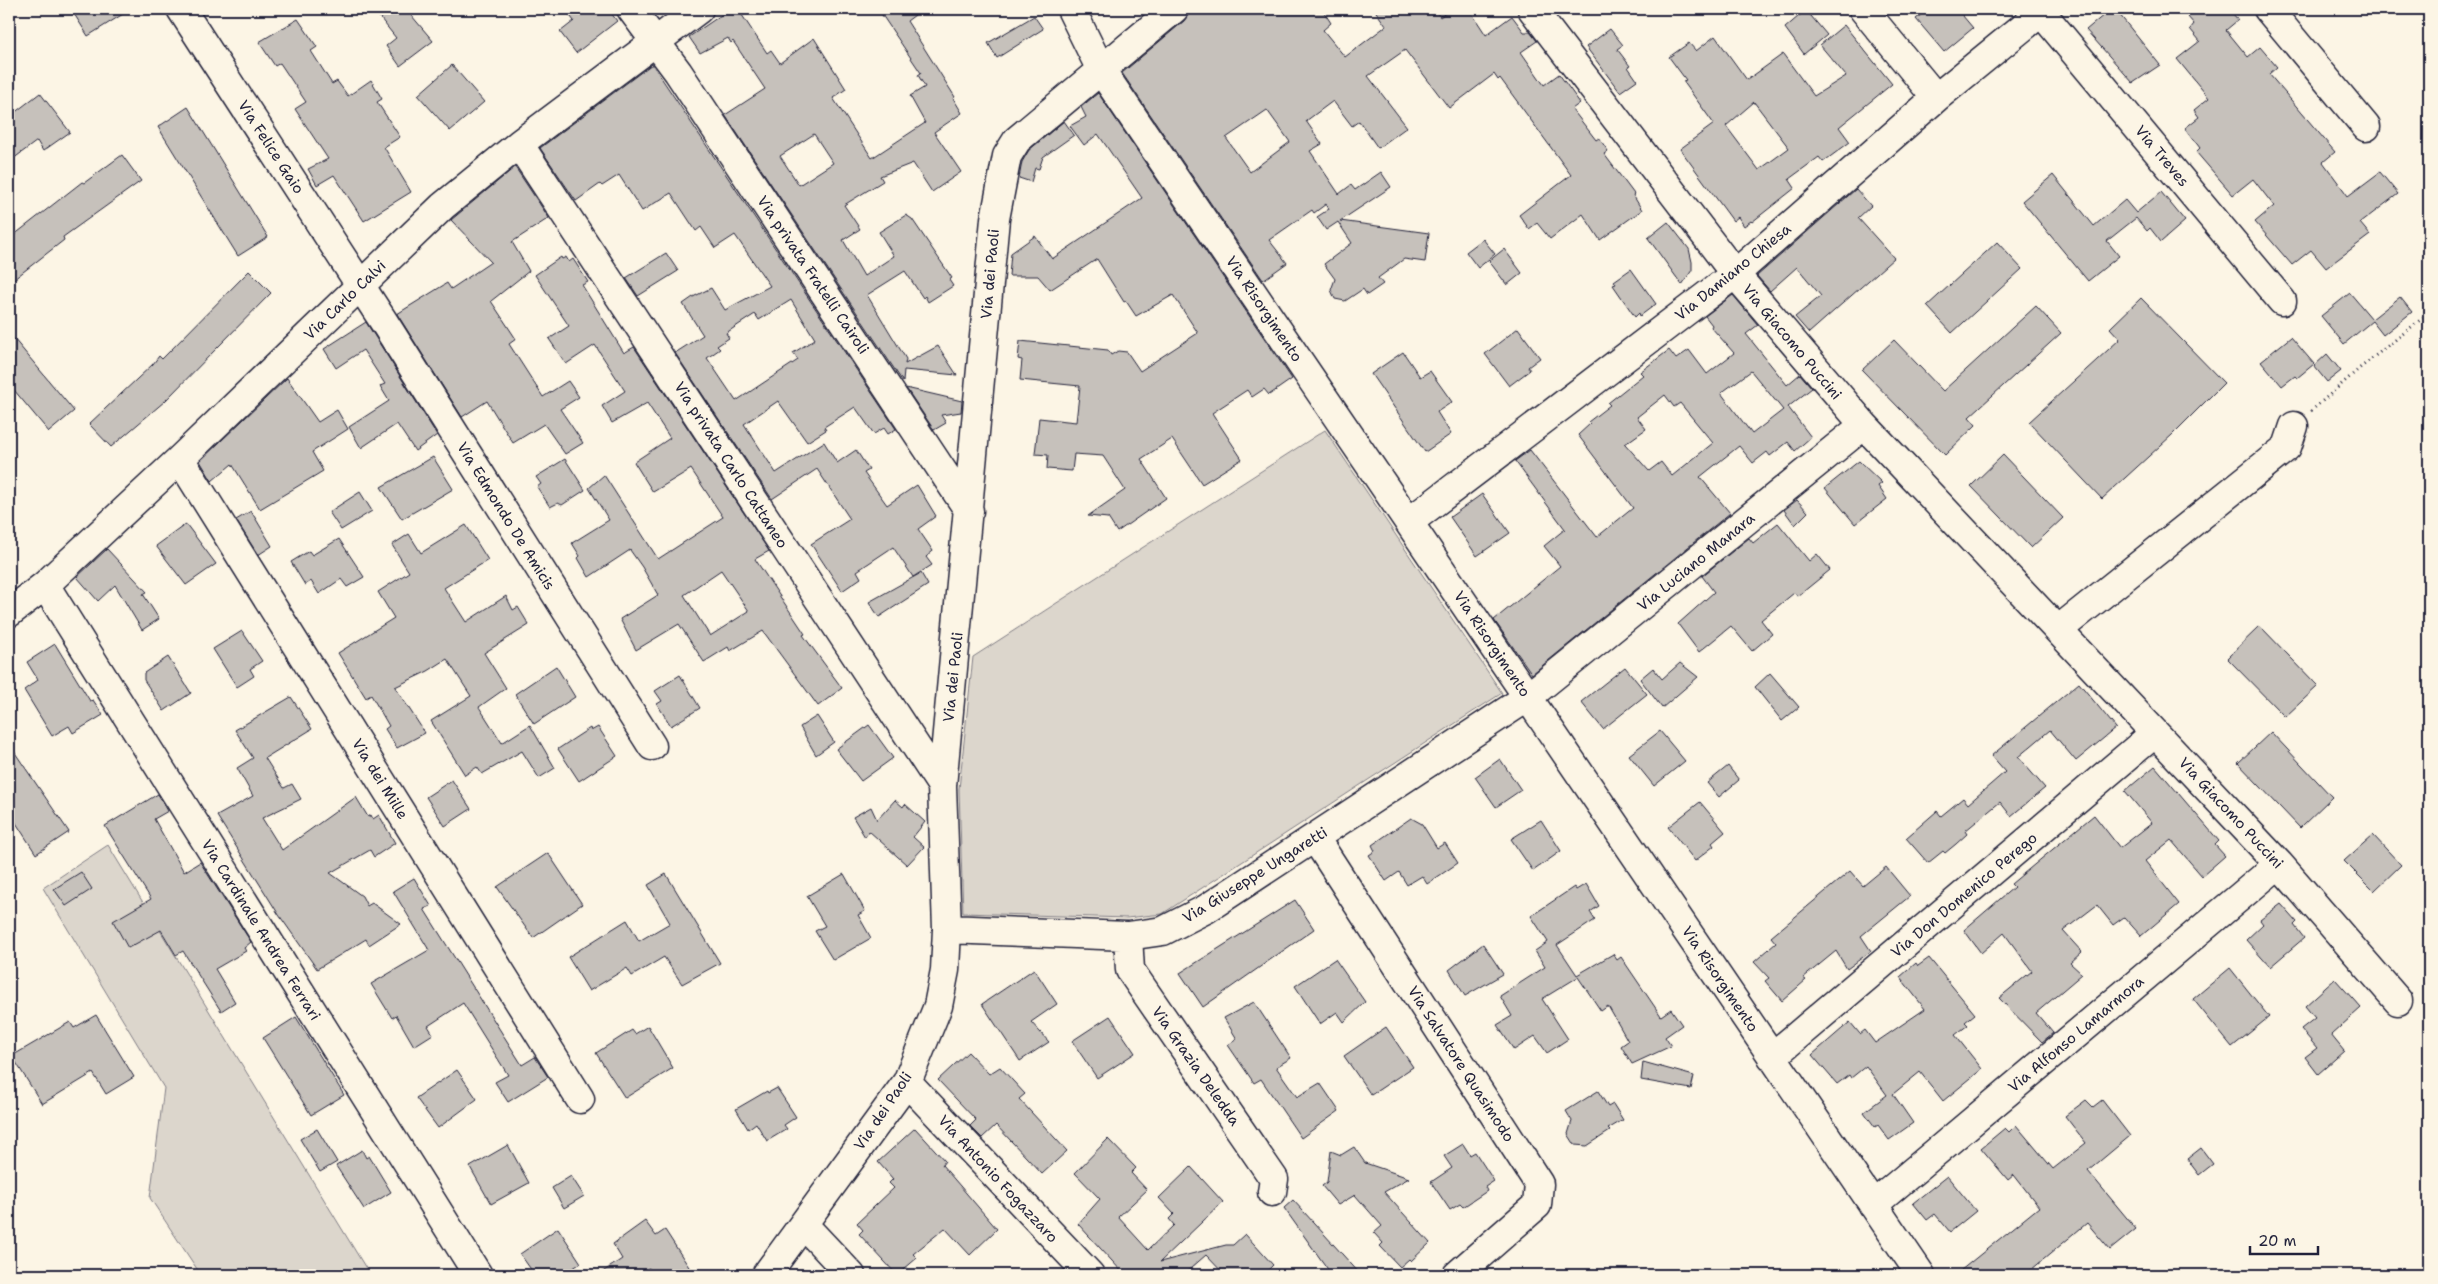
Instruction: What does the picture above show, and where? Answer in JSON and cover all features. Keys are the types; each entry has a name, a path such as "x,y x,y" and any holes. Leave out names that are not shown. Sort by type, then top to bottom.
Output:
{"street":[{"name":"Via Felice Gaio","path":"181,9 360,286"},
{"name":"Via privata Fratelli Cairoli","path":"631,9 656,41 969,511"},
{"name":"Via Carlo Calvi","path":"9,613 45,586 443,206 519,144 699,9"},
{"name":"Via Risorgimento","path":"1070,9 1101,70 1922,1275"},
{"name":"Via dei Paoli","path":"766,1275 907,1082 938,1006 945,970 947,929 942,786 995,219 1007,156 1010,147 1174,9"},
{"name":"Via Giacomo Puccini","path":"1532,9 1735,274 1864,425 2279,864 2398,1000"},
{"path":"1863,9 1936,98"},
{"path":"2268,9 2366,126"},
{"name":"Via Damiano Chiesa","path":"1409,522 1735,274 1936,98 2043,10"},
{"name":"Via Treves","path":"2043,10 2282,300"},
{"name":"Via privata Carlo Cattaneo","path":"519,144 942,786"},
{"name":"Via Edmondo De Amicis","path":"360,286 652,746"},
{"name":"Via Luciano Manara","path":"1528,698 1864,425"},
{"path":"2064,636 2287,447 2294,426"},
{"name":"Via dei Mille","path":"180,459 580,1098"},
{"name":"Via Cardinale Andrea Ferrari","path":"45,586 478,1275"},
{"name":"Via Giuseppe Ungaretti","path":"947,929 1128,936 1163,930 1206,909 1528,698"},
{"name":"Via Don Domenico Perego","path":"1772,1056 2147,724"},
{"name":"Via Salvatore Quasimodo","path":"1315,838 1539,1184 1537,1205 1457,1275"},
{"name":"Via Alfonso Lamarmora","path":"1873,1205 2279,864"},
{"name":"Via Grazia Deledda","path":"1128,936 1130,970 1274,1180 1272,1192"},
{"name":"Via Antonio Fogazzaro","path":"907,1082 1090,1275"},
{"path":"804,1225 851,1275"}],"path":[{"path":"2294,426 2360,368 2429,313"}],"shaded area":[{"path":"1325,430 1502,693 1162,914 1127,918 963,913 959,789 973,657"},
{"path":"108,845 370,1275 201,1275 150,1198 164,1088 43,888"}],"building":[{"path":"71,9 131,9 88,36"},
{"path":"373,9 406,9 433,41 400,66 386,46 396,38"},
{"path":"565,9 608,9 617,21 576,53 560,32 574,21"},
{"path":"730,9 738,9 767,53 771,50 780,63 814,38 846,89 833,98 872,158 925,123 910,96 925,87 918,75 921,73 878,9 923,9 907,21 955,97 953,98 962,113 934,132 961,172 932,192 913,163 880,176 883,181 844,205 860,229 843,240 864,276 894,256 879,232 906,215 912,219 952,278 949,280 953,286 928,302 925,296 923,298 905,271 867,295 906,359 905,364 938,346 957,375 904,370 903,382 725,115 765,89 733,41 731,43 728,38 700,53 689,37","holes":["814,134 833,163 799,185 780,156"]},
{"path":"1192,9 1322,9 1331,23 1323,30 1345,57 1386,26 1374,9 1434,9 1440,17 1451,9 1469,9 1486,35 1512,16 1524,32 1530,32 1537,41 1521,52 1544,85 1559,74 1580,103 1572,109 1596,140 1599,138 1608,151 1604,154 1634,194 1642,210 1600,240 1583,214 1550,239 1537,223 1529,229 1519,215 1571,175 1500,78 1498,80 1494,74 1449,108 1405,50 1368,76 1407,127 1378,148 1359,121 1352,126 1333,101 1306,121 1322,144 1310,151 1339,194 1351,185 1355,190 1381,172 1391,187 1340,221 1429,233 1425,262 1404,259 1378,278 1383,284 1367,295 1363,289 1345,301 1335,299 1331,290 1335,279 1324,264 1352,243 1338,222 1326,230 1317,217 1329,209 1326,204 1314,213 1312,210 1269,240 1287,263 1263,280 1122,73 1184,21","holes":["1267,110 1290,142 1250,172 1226,138"]},
{"path":"1928,9 1957,9 1973,28 1944,52 1916,19"},
{"path":"2111,9 2115,9 2160,65 2133,83 2086,30"},
{"path":"2181,9 2229,9 2238,20 2226,30 2248,57 2260,47 2277,67 2269,74 2335,152 2323,162 2348,196 2380,172 2398,194 2360,223 2370,235 2326,268 2311,250 2292,265 2255,222 2274,206 2253,179 2233,195 2196,152 2200,148 2185,128 2199,117 2194,110 2209,98 2177,59 2200,41 2190,29 2194,24"},
{"path":"1806,10 1827,35 1804,54 1785,28"},
{"path":"1034,16 1043,29 997,58 988,43"},
{"path":"298,19 317,47 311,51 332,84 337,81 348,96 371,80 382,99 377,102 400,137 384,147 411,192 364,221 334,175 317,185 308,169 328,159 295,109 306,102 280,63 275,66 259,42"},
{"path":"1844,25 1892,84 1839,127 1850,142 1823,162 1819,157 1789,179 1795,188 1752,222 1744,226 1738,217 1733,221 1680,149 1714,124 1683,81 1686,80 1669,57 1689,43 1696,51 1715,36 1747,80 1783,54 1814,96 1846,76 1820,45","holes":["1754,102 1789,148 1759,170 1726,126"]},
{"path":"1610,29 1623,45 1617,49 1630,66 1628,67 1637,80 1620,92 1586,47"},
{"path":"652,64 896,429 888,434 884,428 874,434 855,407 824,427 826,430 807,442 778,401 744,424 776,473 824,442 837,463 856,450 869,470 864,473 887,505 917,485 936,516 918,529 933,551 926,557 932,565 913,577 893,547 857,571 861,578 842,591 811,544 850,519 817,469 772,499 675,353 703,335 683,304 711,288 725,310 770,286 735,235 715,248 701,227 696,231 671,193 642,211 619,175 602,186 600,184 576,201 540,148","holes":["791,300 815,339 793,353 798,360 736,401 707,358 720,349 717,346 729,338 726,333 755,314 759,320"]},
{"path":"452,65 484,102 450,131 418,95"},
{"path":"40,93 70,132 43,151 37,141 9,162 9,117"},
{"path":"1098,93 1292,379 1269,395 1264,389 1252,397 1247,390 1212,413 1242,459 1202,484 1172,439 1141,459 1166,498 1117,532 1108,518 1088,516 1125,490 1103,456 1074,454 1072,471 1047,469 1048,455 1035,454 1039,418 1076,422 1080,386 1020,380 1022,360 1018,359 1020,341 1108,350 1111,355 1118,351 1127,352 1140,371 1198,333 1173,295 1136,316 1126,301 1124,302 1097,259 1050,290 1038,276 1009,276 1011,253 1035,236 1052,259 1142,198 1098,134 1084,145 1070,126 1086,117 1081,107"},
{"path":"188,107 268,237 238,256 158,127"},
{"path":"1064,121 1074,135 1043,157 1039,169 1035,168 1031,182 1019,178 1022,162 1029,150"},
{"path":"122,155 141,181 63,237 64,240 9,283 9,239 82,182 84,183"},
{"path":"515,167 549,218 512,242 529,271 491,301 516,339 509,344 543,397 568,381 579,397 560,409 583,443 565,454 544,424 513,443 487,401 462,417 397,314 447,283 451,289 491,262 451,220"},
{"path":"2053,175 2094,226 2125,200 2136,213 2161,192 2185,221 2161,242 2150,228 2147,231 2136,218 2107,241 2119,256 2088,281 2022,201"},
{"path":"1856,189 1871,206 1858,218 1894,258 1809,333 1795,317 1821,296 1797,267 1770,291 1757,276"},
{"path":"1668,222 1689,249 1692,262 1692,270 1682,285 1648,238"},
{"path":"1483,239 1495,254 1478,268 1466,252"},
{"path":"1997,242 2022,269 1952,333 1927,306"},
{"path":"1504,249 1522,273 1507,285 1489,261"},
{"path":"666,253 678,271 638,296 626,278"},
{"path":"561,257 562,259 566,257 569,262 573,259 588,282 582,285 624,353 634,347 769,551 755,559 805,634 803,635 842,688 818,706 763,631 730,651 728,647 704,662 679,624 636,650 620,619 658,595 630,550 589,577 572,543 609,520 589,488 604,475 658,559 723,517 691,469 653,492 634,462 670,438 647,403 612,423 602,406 625,391 595,345 566,364 549,339 569,326 535,275","holes":["721,570 749,611 710,636 684,595"]},
{"path":"1631,269 1656,304 1640,316 1639,313 1635,317 1613,285 1616,284 1614,281"},
{"path":"249,271 271,293 165,401 111,447 89,424 153,364 159,356 162,359"},
{"path":"2350,293 2372,319 2400,297 2412,312 2383,335 2372,321 2344,344 2321,316"},
{"path":"1733,295 1758,325 1746,334 1787,385 1800,374 1812,388 1788,407 1811,437 1795,451 1788,442 1770,456 1767,452 1753,463 1739,446 1700,477 1730,513 1532,674 1494,620 1560,566 1544,546 1565,529 1515,461 1530,450 1597,537 1633,508 1578,435 1590,424 1588,422 1610,405 1608,403 1643,375 1640,372 1669,350 1676,359 1689,350 1707,374 1734,353 1711,327 1712,325 1705,316","holes":["1751,371 1783,410 1752,434 1721,393","1665,395 1674,407 1680,403 1713,443 1672,476 1661,462 1649,471 1625,444 1646,429 1637,417"]},
{"path":"2141,298 2224,383 2172,435 2102,499 2029,422 2120,339 2110,328"},
{"path":"2036,306 2061,333 1969,417 1976,425 1945,455 1862,370 1894,340 1943,391"},
{"path":"366,322 437,435 415,451 397,424 361,448 349,427 389,401 380,386 385,384 363,350 336,368 324,349"},
{"path":"1518,328 1540,358 1528,367 1530,370 1509,386 1485,354"},
{"path":"9,333 74,411 49,432 9,384"},
{"path":"2291,337 2314,364 2297,378 2295,376 2282,386 2261,361"},
{"path":"1403,352 1420,377 1430,371 1452,402 1437,412 1451,434 1425,452 1371,374"},
{"path":"2327,354 2341,371 2327,382 2314,366"},
{"path":"287,378 318,422 337,410 348,429 312,452 323,471 260,509 232,464 212,481 200,461"},
{"path":"906,388 962,401 961,412 941,415 946,423 934,430"},
{"path":"2003,455 2063,518 2031,548 1971,486"},
{"path":"433,457 453,489 402,519 381,487"},
{"path":"565,459 585,490 562,505 558,503 550,507 537,487 541,484 536,477"},
{"path":"1859,461 1882,483 1878,486 1887,499 1855,524 1825,488"},
{"path":"360,492 372,511 341,530 329,512"},
{"path":"1482,494 1510,533 1477,556 1450,517"},
{"path":"1797,500 1808,512 1795,525 1784,510"},
{"path":"251,511 272,546 258,555 236,520"},
{"path":"1778,523 1809,561 1817,554 1830,570 1798,596 1794,593 1761,620 1772,634 1752,651 1731,626 1699,652 1678,624 1714,592 1702,576 1749,538 1753,543"},
{"path":"186,524 216,564 186,585 156,546"},
{"path":"466,525 488,560 444,588 466,622 506,596 513,610 518,607 529,625 484,653 506,688 479,707 502,743 530,725 555,768 539,778 522,751 482,774 477,767 465,775 431,721 471,696 447,659 428,671 395,687 425,733 397,748 385,729 389,726 371,695 366,698 338,653 394,618 378,592 409,572 392,545 409,534 421,553"},
{"path":"339,539 364,577 347,587 341,579 319,594 311,581 305,585 291,562 309,551 312,555"},
{"path":"107,549 147,592 143,594 159,619 142,630 115,585 98,601 77,577"},
{"path":"921,573 928,585 879,617 869,602"},
{"path":"2260,626 2318,686 2285,717 2227,658"},
{"path":"242,631 262,661 250,669 254,676 237,687 213,649"},
{"path":"55,644 90,701 93,700 103,715 73,733 69,726 52,736 24,690 38,680 27,662"},
{"path":"168,657 191,693 164,711 144,680 144,673"},
{"path":"1680,663 1698,677 1662,708 1640,679 1653,668 1662,679"},
{"path":"556,666 575,697 534,724 515,694"},
{"path":"1625,667 1647,694 1603,729 1581,702"},
{"path":"1770,673 1799,707 1782,721 1755,687"},
{"path":"680,675 700,708 671,726 657,704 662,701 655,691"},
{"path":"2079,683 2116,728 2076,761 2050,730 2018,757 2045,788 2011,816 2000,802 1965,831 1967,834 1956,844 1945,853 1943,851 1928,863 1906,838 1937,811 1941,816 1963,798 1968,804 2005,772 1991,756"},
{"path":"291,697 312,729 265,758 284,788 292,784 301,799 262,818 282,850 356,797 368,817 371,815 373,819 379,815 395,843 374,857 370,850 330,873 362,896 367,906 372,903 401,924 369,945 366,939 317,969 279,915 217,816 253,796 237,768 253,758 235,730"},
{"path":"817,716 834,742 816,755 800,727"},
{"path":"869,725 893,758 861,781 836,749"},
{"path":"598,727 617,756 579,781 558,749 590,728 591,731"},
{"path":"1660,731 1685,761 1654,786 1629,755"},
{"path":"2271,732 2332,797 2300,828 2238,763"},
{"path":"9,744 69,832 36,854 9,812"},
{"path":"1500,759 1521,790 1496,807 1475,777"},
{"path":"1728,766 1739,780 1719,797 1707,783"},
{"path":"2155,766 2219,841 2215,845 2225,856 2202,876 2171,840 2145,861 2179,904 2141,936 2124,917 2113,925 2097,905 2063,931 2082,952 2070,963 2082,974 2036,1013 2053,1033 2042,1042 1999,998 2032,971 2004,933 1981,953 1964,930 2014,887 2011,884 2094,815 2120,848 2152,823 2125,791"},
{"path":"452,780 471,809 445,826 426,797"},
{"path":"158,794 168,811 154,819 184,872 200,862 251,942 244,948 246,951 215,969 235,1002 221,1011 183,951 176,955 161,930 128,948 113,921 151,899 105,826"},
{"path":"895,800 903,807 905,804 925,822 913,837 924,847 907,865 869,831 865,837 853,817 871,807 877,820"},
{"path":"1700,802 1725,832 1712,843 1714,846 1695,861 1668,827"},
{"path":"1411,818 1422,824 1437,848 1445,843 1458,863 1427,884 1422,876 1407,885 1399,872 1386,881 1369,855 1375,851 1372,845"},
{"path":"1541,820 1561,851 1533,871 1511,839"},
{"path":"2373,835 2401,865 2374,891 2344,861"},
{"path":"548,853 582,904 533,938 497,887"},
{"path":"1886,867 1910,896 1861,936 1871,951 1847,969 1836,951 1803,978 1806,980 1782,1001 1765,981 1769,978 1754,962 1776,943 1771,937 1850,871 1863,886"},
{"path":"81,872 92,889 66,906 54,889"},
{"path":"666,874 720,963 682,984 664,957 632,976 627,968 589,991 568,957 627,920 639,941 670,923 648,885"},
{"path":"844,874 865,911 858,915 871,938 833,960 815,931 825,926 807,896"},
{"path":"414,878 431,906 424,909 522,1065 535,1057 548,1077 508,1102 495,1082 508,1075 463,1003 428,1026 433,1034 414,1046 396,1015 392,1018 371,984 429,950 393,891"},
{"path":"1586,884 1599,906 1590,912 1595,920 1557,945 1577,975 1613,954 1617,960 1621,957 1661,1016 1671,1009 1682,1025 1665,1037 1671,1046 1632,1064 1621,1046 1628,1041 1608,1006 1601,1011 1578,977 1542,999 1568,1039 1547,1053 1535,1036 1514,1050 1497,1025 1512,1016 1500,996 1545,967 1535,951 1548,942 1531,916 1574,887 1576,890"},
{"path":"1295,900 1314,929 1203,1007 1180,973"},
{"path":"2281,904 2297,922 2294,925 2304,938 2270,967 2246,940 2263,924 2260,920"},
{"path":"1483,944 1503,974 1465,996 1449,970"},
{"path":"1929,958 1975,1014 1965,1022 1968,1025 1955,1035 1982,1069 1943,1101 1920,1072 1893,1094 1913,1123 1889,1140 1878,1125 1875,1127 1864,1112 1887,1095 1866,1066 1851,1078 1849,1075 1837,1084 1812,1055 1850,1022 1860,1034 1865,1030 1875,1043 1925,1009 1900,977 1916,963 1918,966"},
{"path":"1335,959 1365,1002 1344,1022 1337,1012 1320,1024 1295,986"},
{"path":"2230,968 2269,1017 2232,1047 2193,999"},
{"path":"1034,969 1057,1004 1031,1022 1049,1042 1020,1061 982,1004"},
{"path":"2335,979 2361,1008 2331,1035 2344,1051 2318,1074 2305,1057 2317,1048 2301,1029 2315,1018 2305,1006"},
{"path":"1254,1002 1291,1058 1276,1067 1297,1097 1320,1083 1339,1111 1301,1138 1261,1079 1254,1083 1228,1045 1237,1039 1224,1018"},
{"path":"96,1015 134,1077 106,1094 93,1073 42,1104 12,1056 70,1022 74,1028"},
{"path":"1110,1016 1135,1053 1097,1078 1072,1041"},
{"path":"296,1017 344,1095 311,1115 263,1038"},
{"path":"648,1026 673,1068 625,1098 596,1053 632,1030 635,1034"},
{"path":"1386,1027 1413,1067 1371,1095 1344,1056"},
{"path":"968,1052 989,1074 1000,1067 1025,1094 1019,1099 1067,1151 1042,1174 996,1125 982,1138 970,1126 976,1120 938,1080"},
{"path":"1643,1062 1694,1076 1691,1089 1641,1080"},
{"path":"457,1070 477,1099 438,1128 416,1098"},
{"path":"777,1088 796,1117 784,1125 787,1129 767,1141 756,1123 748,1129 736,1109 767,1091 768,1093"},
{"path":"1598,1091 1608,1107 1613,1104 1623,1120 1587,1146 1575,1145 1568,1134 1572,1121 1566,1111"},
{"path":"2086,1100 2093,1107 2102,1100 2130,1136 2088,1171 2136,1229 2110,1250 2087,1223 2025,1275 1955,1275 2039,1207 2014,1175 2008,1180 1981,1148 2005,1128 2009,1132 2016,1125 2053,1169 2086,1143 2065,1116"},
{"path":"915,1128 945,1161 942,1165 997,1229 970,1255 945,1228 913,1254 917,1258 897,1275 859,1234 863,1230 857,1223 894,1188 889,1183 893,1179 878,1162"},
{"path":"317,1129 337,1162 320,1172 300,1139"},
{"path":"1108,1139 1136,1168 1131,1173 1147,1190 1118,1217 1148,1250 1174,1225 1169,1219 1174,1214 1159,1198 1191,1167 1223,1202 1160,1262 1226,1245 1233,1245 1245,1234 1273,1265 1263,1275 1225,1275 1206,1255 1183,1275 1121,1275 1123,1273 1078,1224 1100,1199 1075,1173"},
{"path":"1463,1144 1470,1155 1475,1152 1494,1181 1485,1187 1487,1191 1463,1207 1460,1204 1450,1210 1431,1182 1452,1168 1444,1156"},
{"path":"508,1145 529,1183 491,1204 470,1167"},
{"path":"1354,1147 1365,1163 1409,1178 1384,1192 1430,1243 1411,1261 1409,1259 1400,1267 1380,1246 1383,1243 1374,1233 1382,1226 1355,1195 1338,1205 1322,1186 1327,1182 1331,1151 1341,1155"},
{"path":"2201,1148 2213,1164 2199,1175 2187,1159"},
{"path":"362,1150 366,1158 369,1156 391,1192 364,1209 336,1166"},
{"path":"571,1176 584,1196 564,1208 552,1188"},
{"path":"1947,1176 1976,1211 1950,1232 1935,1214 1927,1220 1913,1203"},
{"path":"1293,1200 1361,1275 1332,1275 1284,1208"},
{"path":"645,1221 656,1236 665,1230 694,1275 653,1275 649,1268 637,1275 598,1275 622,1259 613,1244"},
{"path":"558,1228 581,1263 562,1275 535,1275 520,1254"}]}
